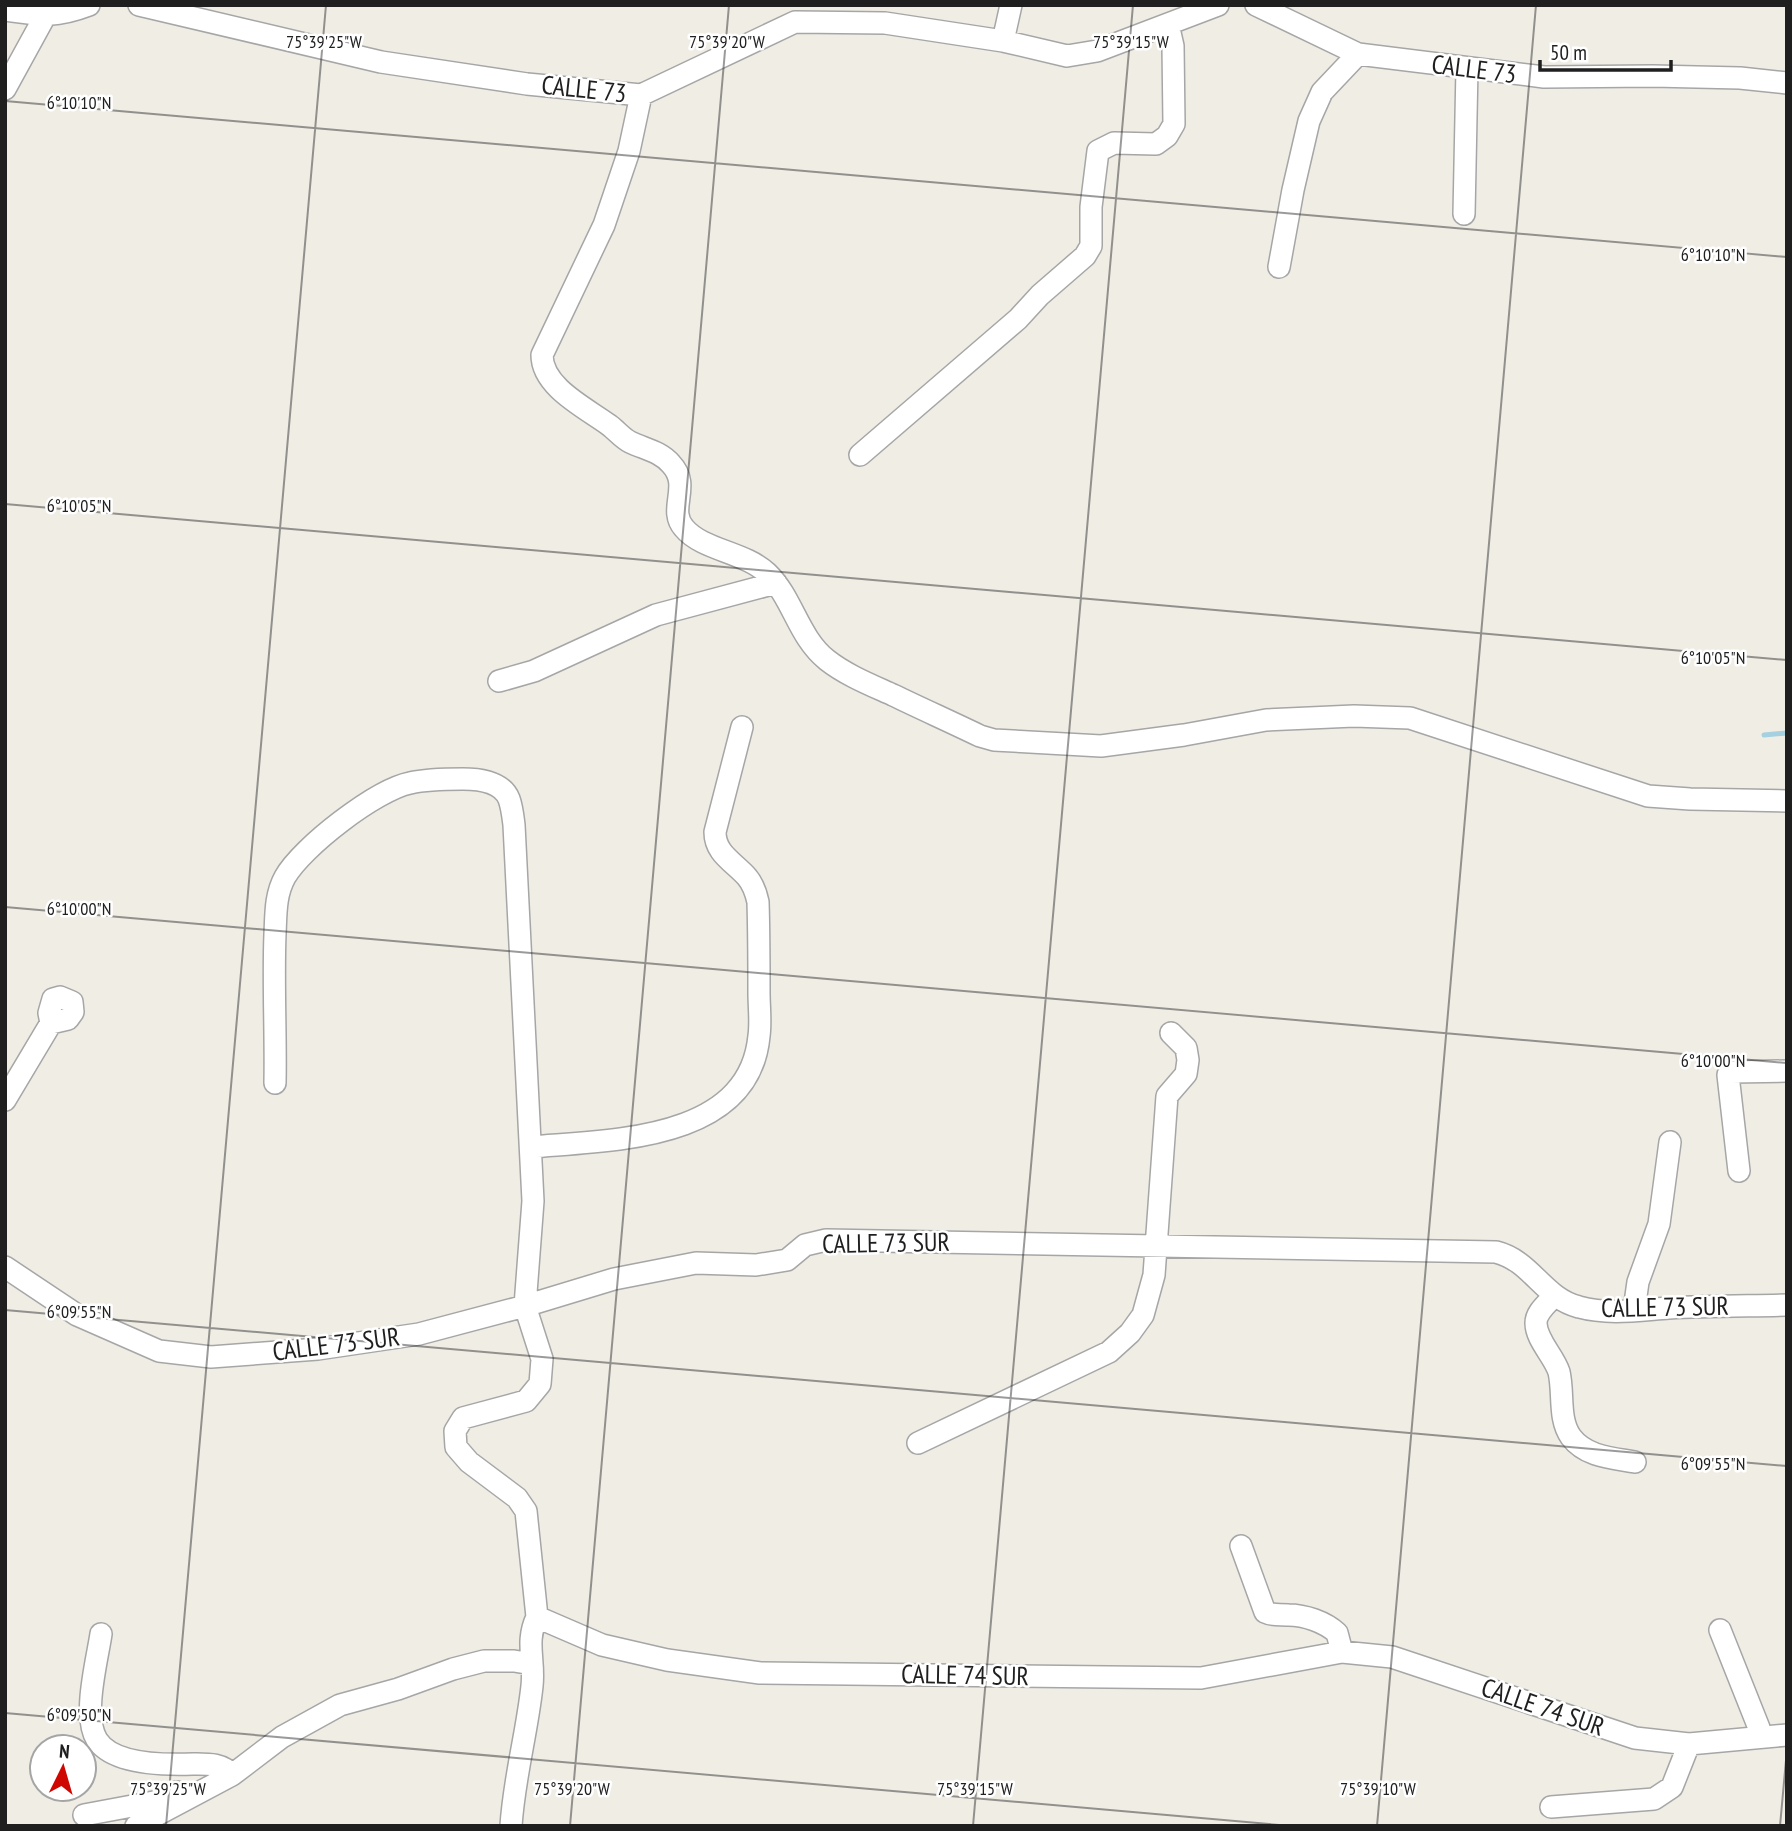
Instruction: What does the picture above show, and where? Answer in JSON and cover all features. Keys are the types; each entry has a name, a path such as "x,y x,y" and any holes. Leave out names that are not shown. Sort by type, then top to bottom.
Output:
{"street":[{"path":"5,10 45,16 89,5"},
{"name":"CALLE 73","path":"139,5 381,62 527,84 641,95 795,22 886,23 1003,41 1067,56 1097,51 1136,38 1218,5"},
{"path":"1003,41 1012,5"},
{"name":"CALLE 73","path":"1256,5 1358,54 1544,77 1653,75 1740,78 1787,83"},
{"path":"5,89 45,16"},
{"path":"860,454 1018,319 1040,295 1085,257 1091,246 1091,206 1098,150 1114,143 1156,144 1167,136 1174,124 1173,46 1168,24"},
{"path":"1279,267 1309,121 1322,92 1358,54"},
{"path":"1464,214 1467,68"},
{"path":"641,95 628,151 604,225 542,355 542,366 557,386 628,441 654,451 672,464 681,482 677,517 682,527 697,541 734,554 765,572 776,583 804,634 827,660 862,681 994,740 1101,746 1266,720 1354,716 1410,718 1648,796 1787,801"},
{"path":"499,681 534,671 656,615 776,583"},
{"path":"531,1147 643,1136 680,1126 697,1119 729,1097 747,1074 760,1035 758,902 754,887 747,877 721,852 715,842 715,832 742,727"},
{"path":"275,1083 273,979 277,903 281,885 291,869 325,834 397,787 448,779 487,781 505,793 510,800 514,825 531,1147 533,1201 525,1306 542,1359 540,1384 526,1401 463,1418 456,1431 456,1447 469,1462 517,1498 526,1511 529,1525 537,1617 531,1630 530,1642 533,1684 513,1797 511,1826"},
{"path":"5,1100 51,1023"},
{"path":"918,1443 1109,1352 1130,1333 1143,1315 1151,1291 1158,1245 1167,1096 1186,1074 1188,1060 1186,1048 1171,1032"},
{"path":"1739,1171 1728,1075 1731,1072 1787,1071"},
{"path":"1634,1310 1638,1282 1659,1224 1670,1142"},
{"name":"CALLE 73 SUR","path":"5,1267 77,1315 159,1350 211,1357 318,1349 419,1334 614,1279 696,1263 756,1265 787,1259 805,1245 826,1240 1496,1252 1511,1256 1523,1264 1554,1296 1577,1307 1601,1311 1787,1306"},
{"path":"1554,1296 1539,1312 1536,1321 1538,1331 1559,1373 1563,1417 1569,1435 1593,1454 1635,1462"},
{"path":"1241,1546 1265,1612 1270,1615 1291,1614 1319,1621 1337,1633 1342,1652"},
{"name":"CALLE 74 SUR","path":"537,1617 602,1645 667,1660 760,1673 1201,1678 1342,1652 1392,1657 1635,1738 1689,1744 1787,1735"},
{"path":"1720,1630 1759,1728 1760,1737"},
{"path":"101,1634 91,1707 93,1732 98,1742 111,1751 135,1760 164,1766 205,1764 229,1771"},
{"path":"136,1826 340,1705 484,1661 532,1664"},
{"path":"1551,1807 1654,1799 1672,1787 1689,1744"},
{"path":"84,1815 159,1801 229,1771"}],"waterway":[{"path":"1764,735 1787,733"}]}
